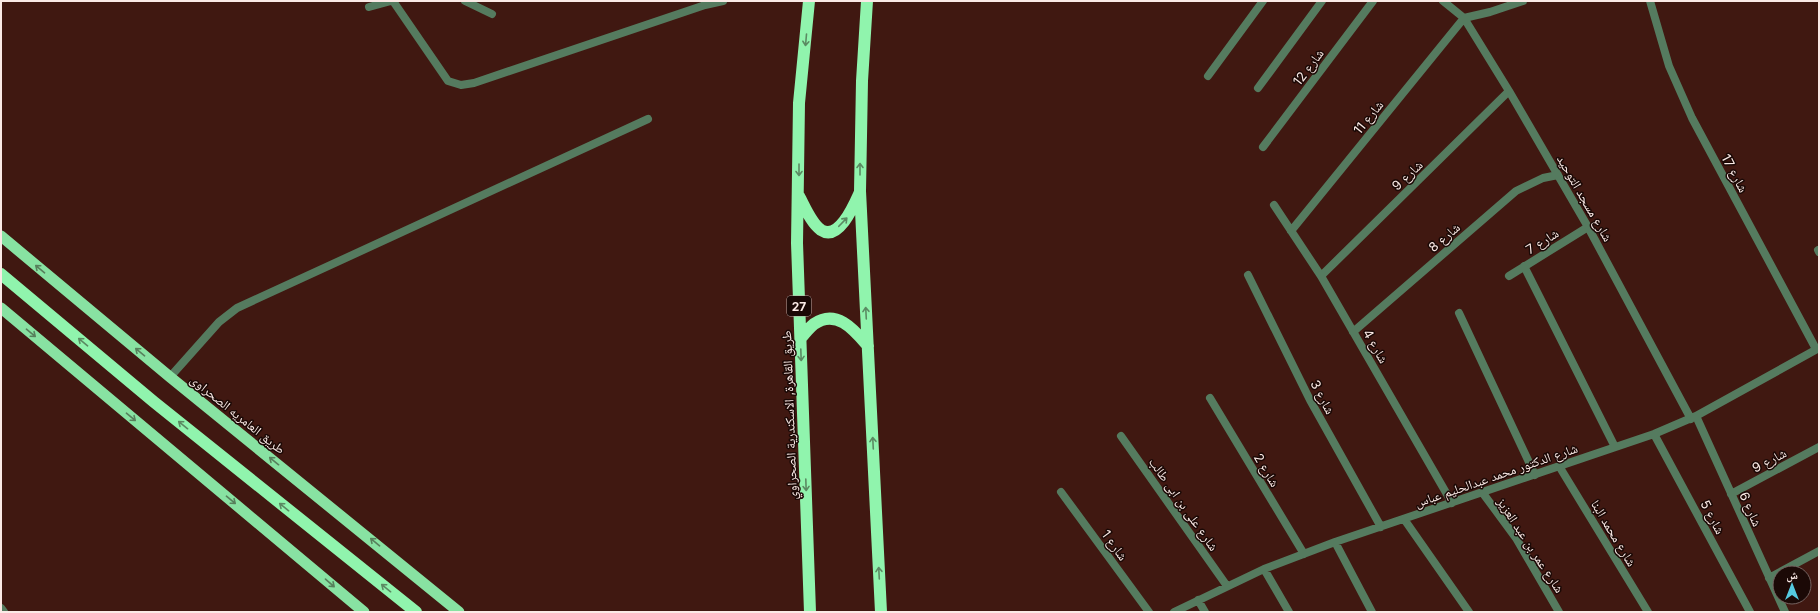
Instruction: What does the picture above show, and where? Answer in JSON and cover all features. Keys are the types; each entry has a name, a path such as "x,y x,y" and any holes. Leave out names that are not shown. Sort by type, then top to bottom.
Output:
{"highway":[{"name":"طريق القاهرة, الاسكندرية الصحراوي","path":"809,1 799,104 799,196 797,242 810,612"},
{"name":"27","path":"867,1 862,81 860,191 881,612"},
{"name":"27","path":"799,196 813,222 822,231 829,232 837,228 848,218 860,191"},
{"name":"طريق العامريه الصحراوى","path":"1,236 170,377 459,612"},
{"path":"1,274 154,402 416,612"},
{"path":"1,308 364,612"},
{"name":"27","path":"800,338 815,324 826,320 839,320 851,326 868,346"}],"street":[{"path":"369,7 392,1 448,81 461,85 474,83 723,1"},
{"path":"465,1 492,14"},
{"path":"1208,76 1263,1"},
{"path":"1258,88 1322,1"},
{"name":"شارع 12","path":"1264,147 1372,1"},
{"name":"شارع مسجد التوحيد","path":"1443,1 1464,18 1509,91 1588,227 1693,417"},
{"path":"1464,18 1490,12 1523,1"},
{"name":"شارع 17","path":"1650,1 1669,66 1692,118 1818,349"},
{"name":"شارع 11","path":"1291,231 1464,18"},
{"name":"شارع 9","path":"1321,276 1509,91"},
{"path":"170,377 219,322 237,308 648,119"},
{"name":"شارع 8","path":"1354,332 1516,191 1543,178 1558,175"},
{"name":"شارع 4","path":"1274,205 1321,276 1452,502"},
{"name":"شارع 7","path":"1509,276 1588,227"},
{"path":"1524,266 1615,447"},
{"name":"شارع 3","path":"1248,275 1310,400 1381,527"},
{"path":"1460,313 1535,474"},
{"name":"شارع الدكتور محمد عبدالحليم عباس","path":"1174,612 1264,569 1335,542 1654,434 1693,417 1818,349"},
{"name":"شارع 2","path":"1210,398 1304,554"},
{"name":"شارع 6","path":"1693,417 1731,494 1785,612"},
{"name":"شارع 5","path":"1654,434 1750,612"},
{"name":"شارع على بن ابى طالب","path":"1121,436 1227,586"},
{"name":"شارع 9","path":"1731,494 1819,447"},
{"name":"شارع محمد البنا","path":"1559,466 1648,612"},
{"name":"شارع 1","path":"1061,492 1149,612"},
{"name":"شارع عمر بن عبد العزيز","path":"1482,492 1516,538 1560,612"},
{"path":"1404,519 1469,612"},
{"path":"1335,542 1372,612"},
{"path":"1769,578 1819,551"},
{"path":"1264,569 1289,612"},
{"path":"1198,600 1205,612"},
{"path":"1,608 4,612"}]}
